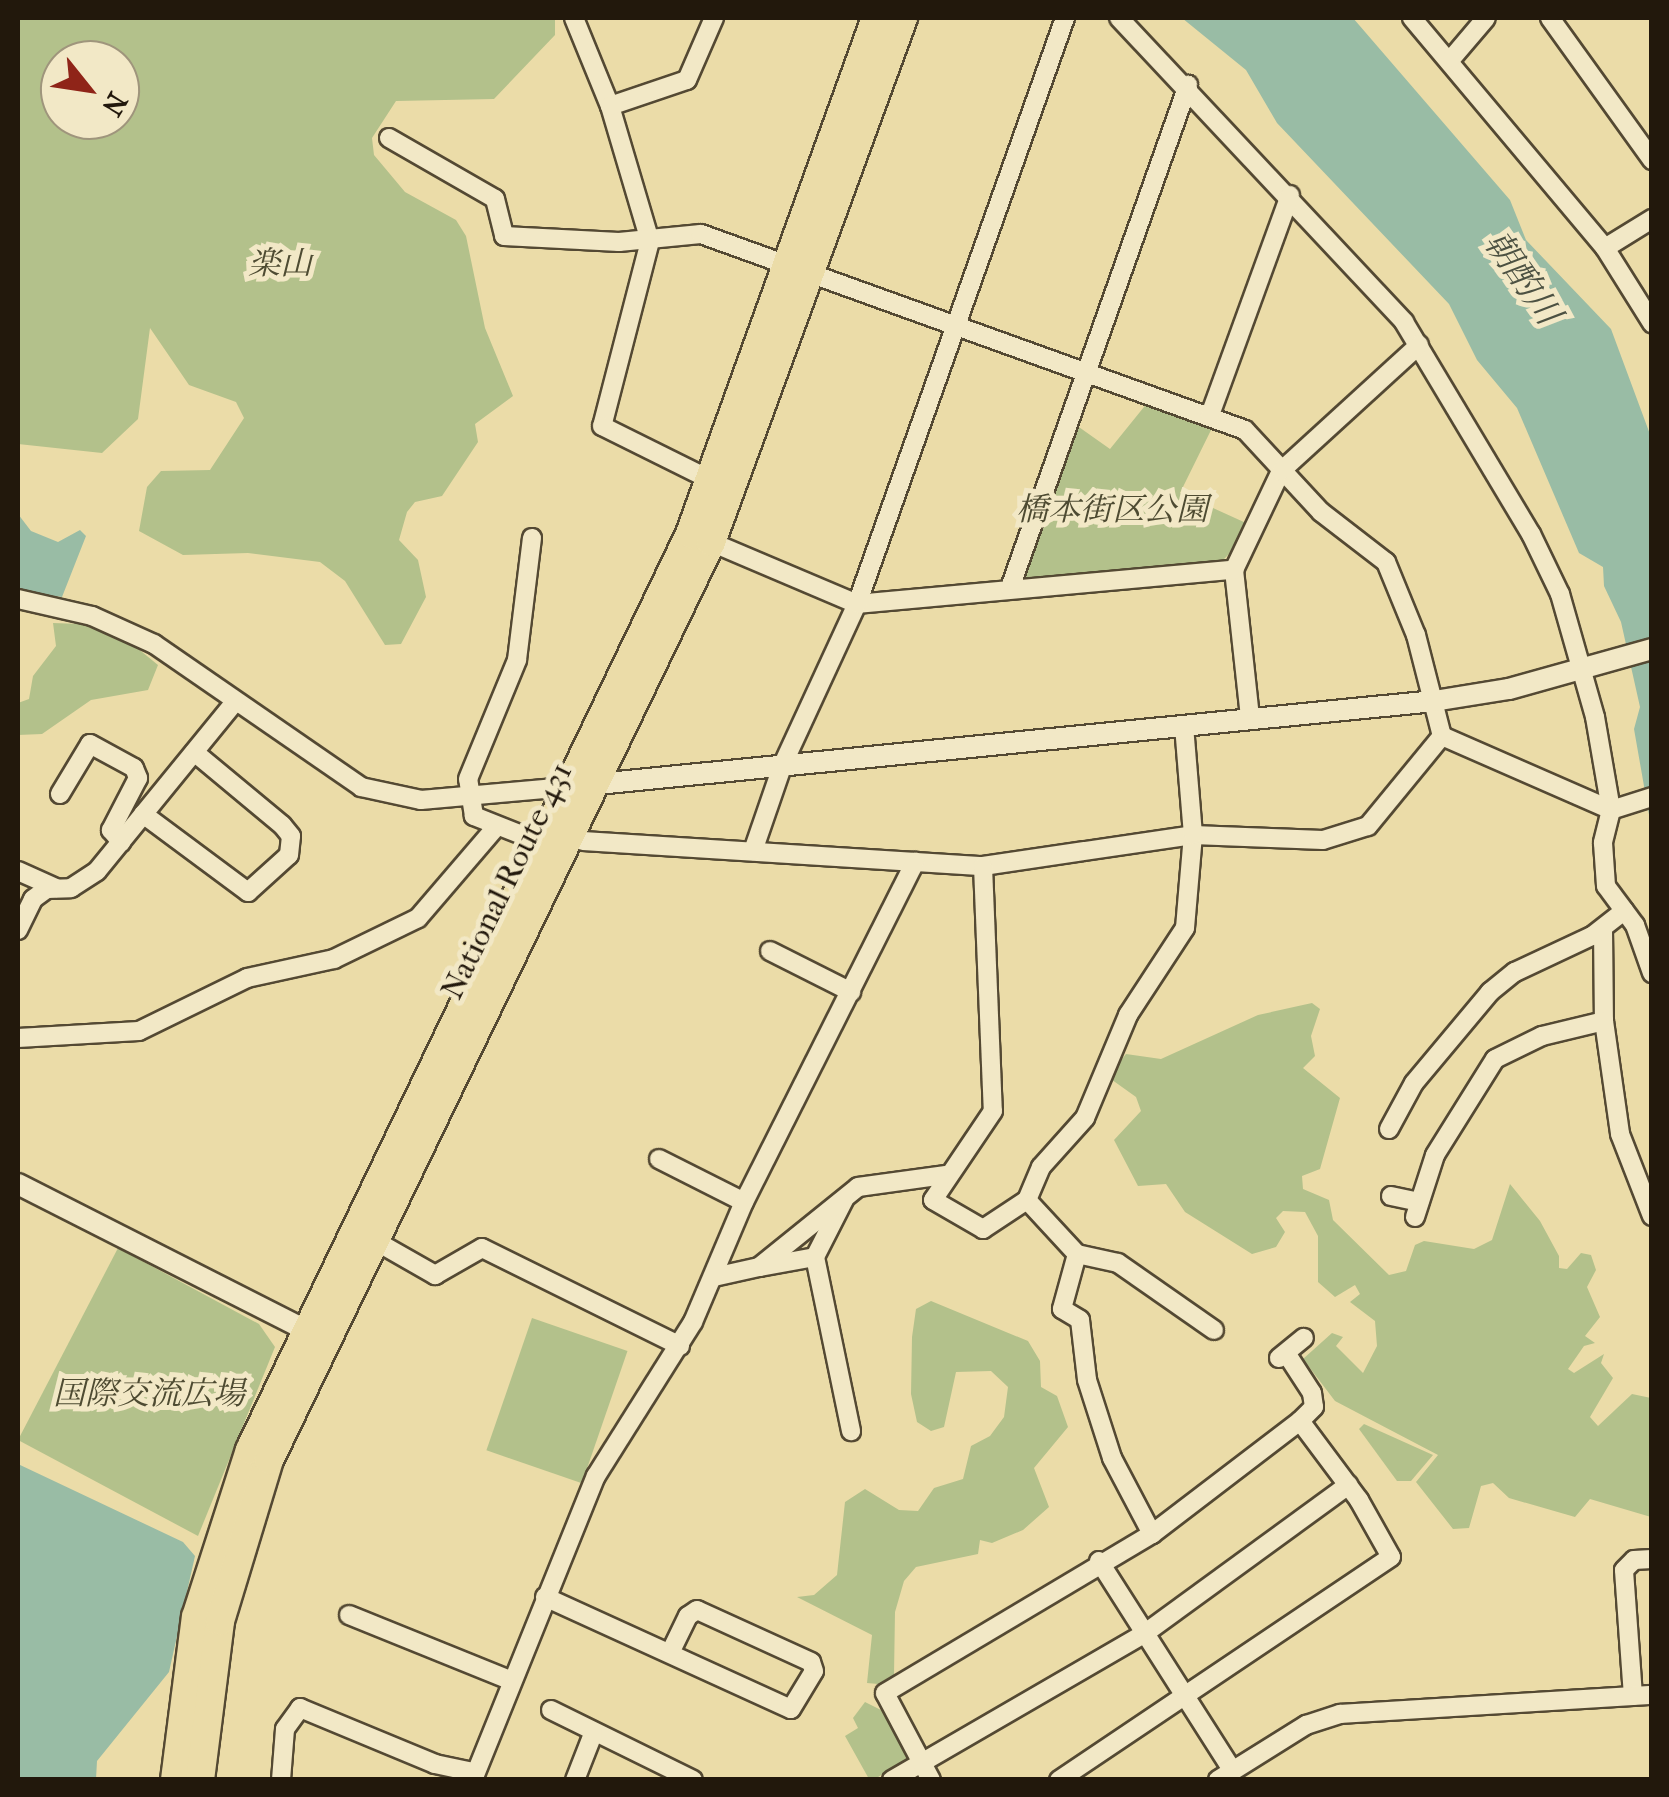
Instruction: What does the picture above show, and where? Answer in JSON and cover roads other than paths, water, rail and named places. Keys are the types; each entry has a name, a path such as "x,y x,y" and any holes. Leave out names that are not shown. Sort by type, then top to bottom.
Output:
{"highway":[{"name":"National Route 431","path":"175,1780 196,1616 219,1532 579,785 710,542 876,18"},
{"name":"National Route 431","path":"200,1780 204,1716 241,1537 313,1334 372,1240 579,785 902,18"}],"street":[{"path":"574,18 610,106 650,241 602,426 710,480"},
{"path":"610,106 687,80 714,18"},
{"path":"754,851 784,764 856,604 1065,18"},
{"path":"1119,18 1188,84 1290,194 1419,344 1531,534 1560,594 1581,670 1610,810 1603,843 1606,886 1624,911 1652,973"},
{"path":"1412,18 1452,58 1605,248 1652,324"},
{"path":"1452,58 1486,18"},
{"path":"1550,18 1652,160"},
{"path":"1010,588 1188,84"},
{"path":"389,138 495,199 504,236 650,241 701,234 1210,414 1245,430 1281,471 1386,562 1434,701 1442,736"},
{"path":"1210,414 1290,194"},
{"path":"1605,248 1652,219"},
{"path":"1250,718 1234,570 1281,471 1419,344"},
{"path":"522,835 474,816 468,778 517,660 532,538"},
{"path":"710,542 856,604 1234,570"},
{"path":"18,599 92,616 154,644 234,703 361,787 421,800 1434,701 1581,670 1652,649"},
{"path":"18,930 32,898 90,878 234,703"},
{"path":"983,866 993,1111 944,1175 934,1204 977,1229 994,1227 1027,1200 1041,1167 1084,1118 1128,1015 1185,928 1193,835 1184,725"},
{"path":"1442,736 1610,810 1643,800"},
{"path":"583,841 983,866 1193,835 1323,840 1360,830 1442,736"},
{"path":"60,794 90,744 134,768 138,778 110,830 120,842"},
{"path":"143,814 248,892 290,855 291,836 282,826 194,752"},
{"path":"18,1038 139,1032 234,983 334,959 418,918 496,827"},
{"path":"281,1780 284,1729 300,1708 473,1776 596,1476 680,1346 714,1277 744,1202 915,862"},
{"path":"18,871 56,888"},
{"path":"1389,1128 1414,1083 1490,992 1514,972 1602,929 1624,911"},
{"path":"1602,929 1604,1020 1620,1134 1652,1216"},
{"path":"770,951 851,992"},
{"path":"1391,1196 1417,1210 1448,1130 1495,1059 1542,1036 1604,1020"},
{"path":"659,1159 744,1202"},
{"path":"759,1267 847,1195 869,1182 944,1175"},
{"path":"18,1184 313,1334"},
{"path":"847,1195 815,1257 851,1431"},
{"path":"1027,1200 1076,1254 1118,1263 1214,1330"},
{"path":"372,1240 435,1276 482,1248 680,1346"},
{"path":"1076,1254 1062,1309 1080,1320 1087,1380 1112,1458 1152,1534"},
{"path":"714,1277 815,1257"},
{"path":"927,1772 884,1693 1100,1561 1152,1534 1300,1422 1314,1407 1312,1394 1283,1357 1304,1338"},
{"path":"1059,1780 1187,1699 1390,1557 1391,1548 1300,1422"},
{"path":"892,1780 927,1772 1144,1634 1348,1485"},
{"path":"1100,1561 1187,1699 1225,1775 1306,1725 1340,1714 1642,1695 1624,1570 1634,1560 1652,1559"},
{"path":"545,1597 791,1709 814,1671 812,1662 697,1610 670,1653"},
{"path":"349,1615 510,1680"},
{"path":"552,1710 665,1774 693,1780"},
{"path":"574,1780 594,1734"}],"water":[{"name":"朝酌川","path":"1182,18 1353,18 1510,200 1526,240 1611,329 1651,437 1651,826 1634,729 1640,707 1621,622 1604,586 1603,567 1579,553 1517,408 1477,360 1449,304 1277,123 1246,70"},
{"path":"18,514 31,531 58,542 80,530 86,536 62,597 18,591"},
{"path":"18,1464 183,1542 195,1556 169,1672 97,1761 96,1779 18,1779"}],"park label":[{"name":"楽山","path":"280,264"},
{"name":"橋本街区公園","path":"1112,510"},
{"name":"国際交流広場","path":"149,1394"}]}
